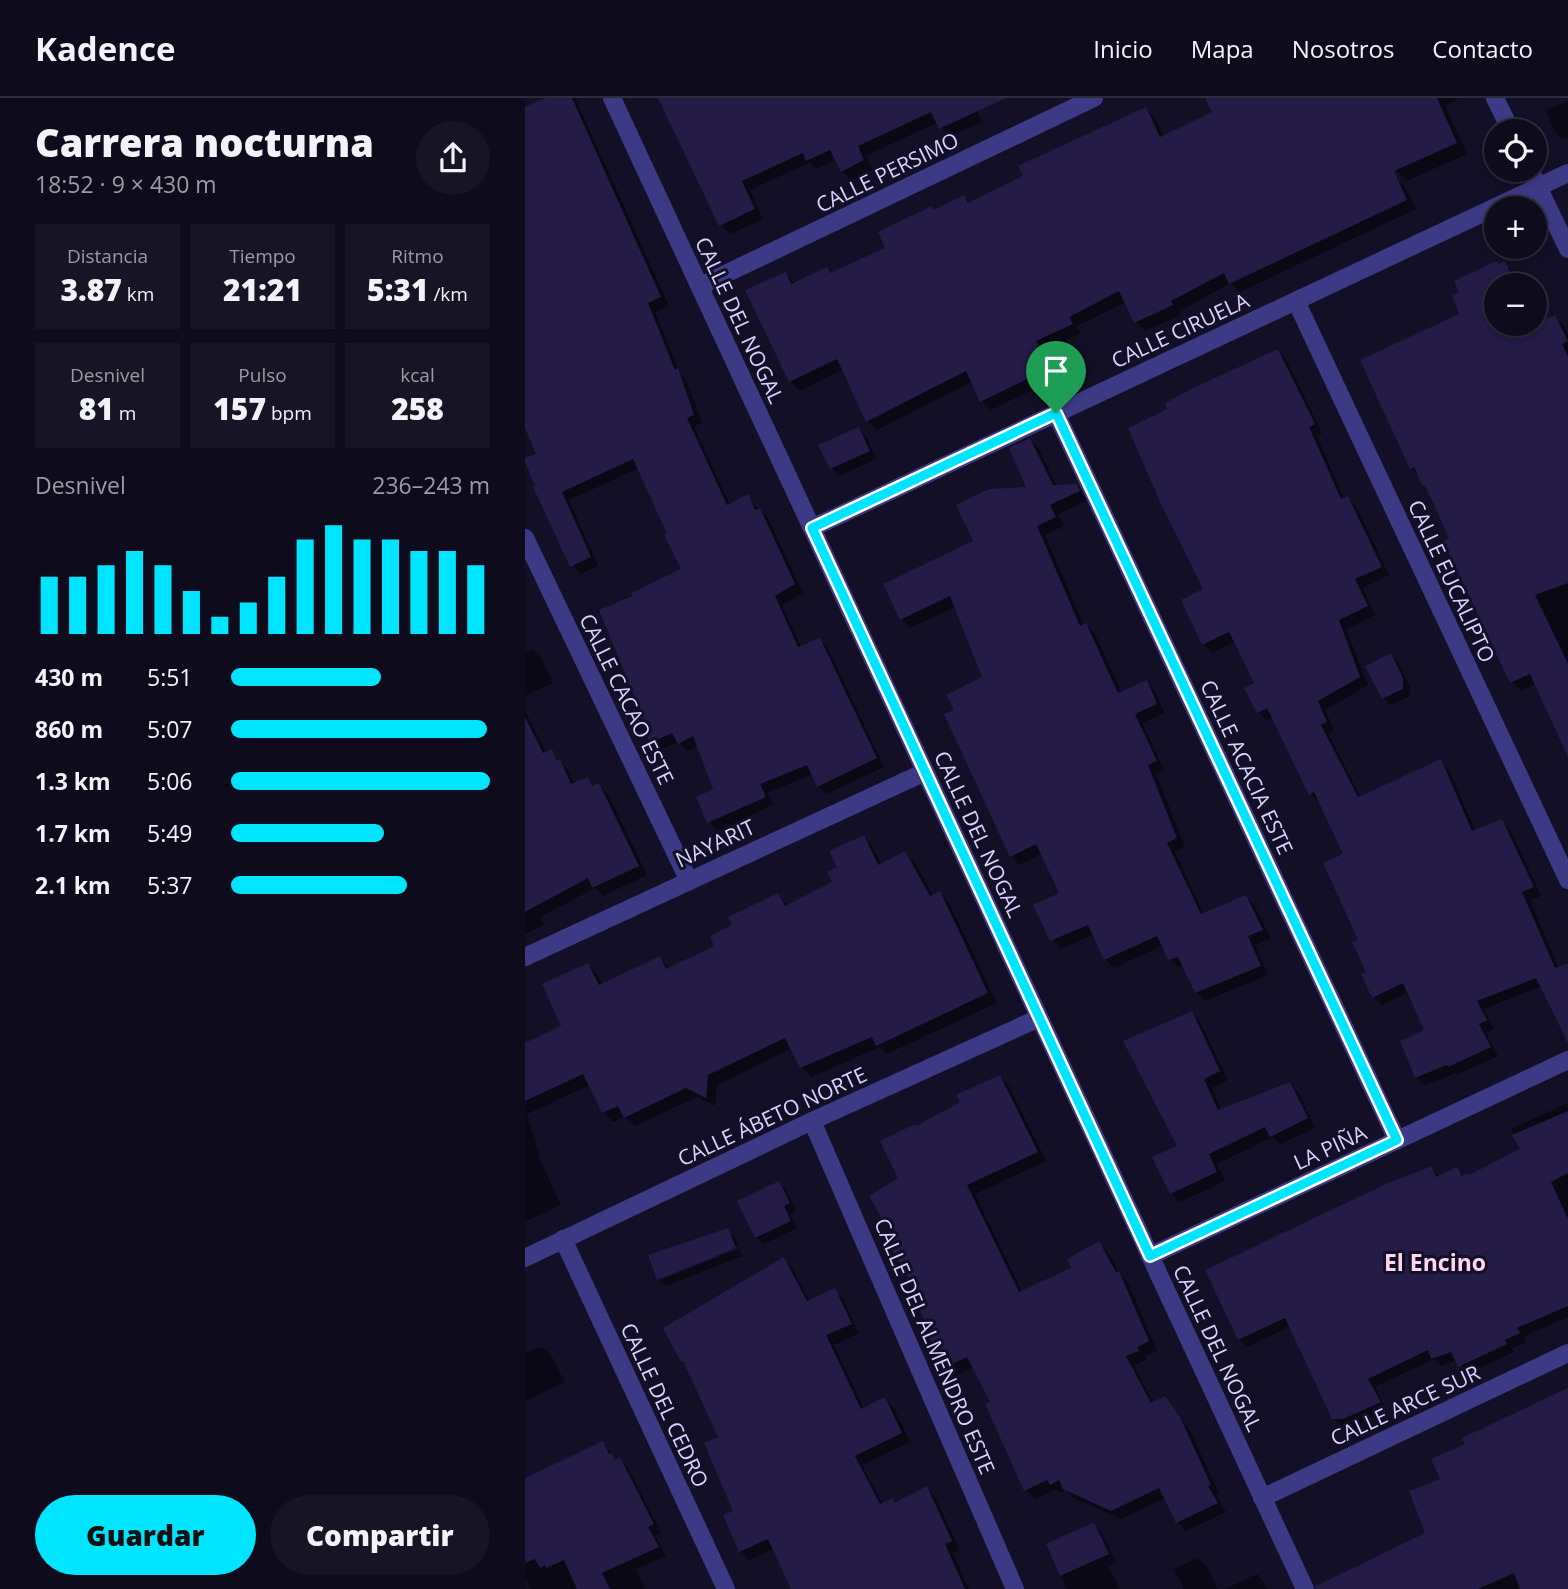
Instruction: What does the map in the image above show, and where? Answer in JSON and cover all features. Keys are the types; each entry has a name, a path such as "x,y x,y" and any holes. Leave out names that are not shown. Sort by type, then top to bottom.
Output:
{"street":[{"name":"CALLE DEL NOGAL","path":"612,98 1305,1589"},
{"name":"CALLE PERSIMO","path":"700,286 1094,98"},
{"path":"1495,98 1505,119"},
{"name":"CALLE CIRUELA","path":"812,528 1568,173"},
{"path":"1536,182 1568,249"},
{"name":"CALLE EUCALIPTO","path":"1296,301 1568,880"},
{"name":"CALLE ACACIA ESTE","path":"1056,413 1397,1140"},
{"name":"CALLE CACAO ESTE","path":"525,538 689,881"},
{"name":"NAYARIT","path":"525,957 925,772"},
{"name":"CALLE ÁBETO NORTE","path":"525,1258 813,1121 1039,1018"},
{"name":"LA PIÑA","path":"1150,1256 1568,1060"},
{"name":"CALLE DEL ALMENDRO ESTE","path":"813,1121 1015,1589"},
{"name":"CALLE DEL CEDRO","path":"563,1239 726,1589"},
{"name":"CALLE ARCE SUR","path":"1262,1498 1568,1353"}],"building":[{"path":"545,98 572,98 661,297 648,303 675,370 678,368 694,415 687,418 727,505 748,494 755,510 760,508 795,584 775,596 798,647 820,638 877,758 817,787 807,765 760,784 766,797 707,823 696,797 713,789 693,736 678,744 672,733 650,743 639,718 643,717 599,610 633,596 631,593 681,569 633,459 562,492 591,557 570,567 533,487 535,486 525,462 525,458 536,454 525,428 525,107"},
{"path":"658,98 1006,98 939,129 931,112 858,146 864,160 841,172 830,150 806,161 803,153 742,181 755,209 719,226"},
{"path":"1205,98 1437,98 1457,143 1394,171 1407,200 1229,284 1224,273 1171,301 1173,305 1134,323 1119,291 1069,317 1073,324 1036,341 1048,369 980,402 966,371 866,422 837,359 789,382 745,290 786,272 791,284 827,267 830,273 885,248 878,232 932,206 933,210 964,195 968,203 1023,176 1018,166 1146,107 1160,137 1212,112"},
{"path":"1496,261 1498,264 1505,261 1510,273 1484,273 1484,336 1547,336 1547,319 1555,315 1568,341 1562,344 1568,357 1568,583 1535,595 1568,664 1568,757 1530,674 1510,683 1443,541 1449,538 1425,485 1422,486 1414,467 1410,469 1360,360 1459,314 1452,295 1459,292 1454,281"},
{"path":"1278,349 1315,424 1309,427 1341,499 1348,496 1382,567 1355,579 1368,606 1339,620 1360,677 1318,701 1327,722 1321,725 1358,797 1441,759 1472,831 1502,819 1534,887 1522,892 1555,968 1568,963 1568,1043 1536,978 1477,1001 1487,1020 1479,1024 1491,1047 1448,1067 1447,1065 1415,1078 1400,1041 1424,1030 1403,983 1372,998 1361,974 1366,972 1352,942 1358,940 1323,863 1343,854 1314,792 1309,795 1267,708 1257,713 1244,688 1254,683 1229,632 1202,645 1181,600 1203,589 1160,502 1128,428 1167,409 1165,403 1191,389"},
{"path":"859,427 870,451 830,469 818,445"},
{"path":"1030,438 1053,485 1077,484 1080,491 1050,505 1056,517 1037,526 1080,626 1086,623 1118,693 1147,680 1157,704 1135,714 1157,761 1148,765 1177,838 1167,843 1201,914 1246,895 1263,930 1248,936 1261,966 1195,993 1178,957 1168,960 1157,936 1104,960 1088,925 1050,941 1033,905 1059,893 1036,844 1010,857 944,714 954,710 946,695 982,677 950,596 900,620 883,584 973,541 956,505 989,489 1026,487 1009,448"},
{"path":"1391,653 1403,678 1403,689 1382,699 1365,666"},
{"path":"525,717 543,753 552,749 557,761 560,759 571,784 588,777 592,786 599,783 639,866 592,888 588,878 525,912"},
{"path":"864,835 878,865 905,851 930,896 940,891 988,993 876,1046 872,1037 800,1068 785,1038 708,1075 706,1098 686,1088 624,1118 618,1106 602,1113 583,1074 525,1101 525,1043 561,1026 542,984 588,963 599,985 660,956 666,969 714,946 710,936 732,925 728,917 778,893 785,906 832,882 827,872 837,867 829,851"},
{"path":"1192,1011 1220,1071 1204,1079 1218,1110 1290,1082 1308,1118 1270,1137 1265,1127 1209,1154 1217,1172 1170,1194 1152,1157 1177,1146 1123,1041"},
{"path":"1000,1075 1038,1152 967,1185 1019,1292 1071,1268 1067,1259 1099,1241 1116,1272 1119,1271 1149,1341 1137,1347 1139,1351 1126,1356 1151,1403 1165,1396 1181,1419 1211,1485 1208,1486 1218,1503 1176,1523 1159,1488 1111,1511 1063,1489 1059,1480 1050,1485 1047,1480 1024,1491 985,1404 990,1402 967,1357 943,1368 927,1333 930,1331 913,1297 918,1295 888,1243 894,1239 869,1196 898,1178 880,1141 915,1124 916,1126 960,1102 956,1095"},
{"path":"1568,1111 1568,1173 1551,1182 1568,1219 1568,1306 1517,1328 1520,1333 1505,1340 1507,1344 1458,1367 1451,1352 1431,1359 1428,1350 1368,1379 1381,1402 1343,1419 1332,1419 1285,1318 1238,1340 1205,1270 1388,1183 1432,1166 1436,1177 1457,1167 1462,1176 1468,1173 1469,1175 1520,1149 1512,1135"},
{"path":"779,1181 790,1203 784,1206 791,1221 755,1238 737,1201"},
{"path":"728,1228 736,1248 657,1280 648,1255"},
{"path":"784,1257 807,1301 835,1288 852,1324 826,1335 861,1409 885,1397 902,1433 855,1456 880,1504 893,1498 894,1503 927,1486 952,1541 945,1544 965,1589 791,1589 768,1539 739,1552 723,1515 733,1511 704,1443 718,1437 683,1361 681,1362 663,1328"},
{"path":"1568,1388 1568,1589 1520,1589 1514,1573 1478,1589 1316,1589 1316,1586 1425,1533 1409,1491 1440,1479 1431,1459 1465,1444 1462,1438"},
{"path":"603,1441 615,1460 620,1457 654,1524 648,1527 659,1547 602,1573 610,1589 577,1589 564,1560 546,1568 545,1565 540,1568 535,1559 525,1563 525,1478"},
{"path":"1094,1522 1109,1554 1060,1576 1046,1544"}],"district":[{"name":"El Encino","path":"1435,1262"}],"route":[{"path":"1056,413 1397,1140 1150,1256 812,528 1056,413"}]}
